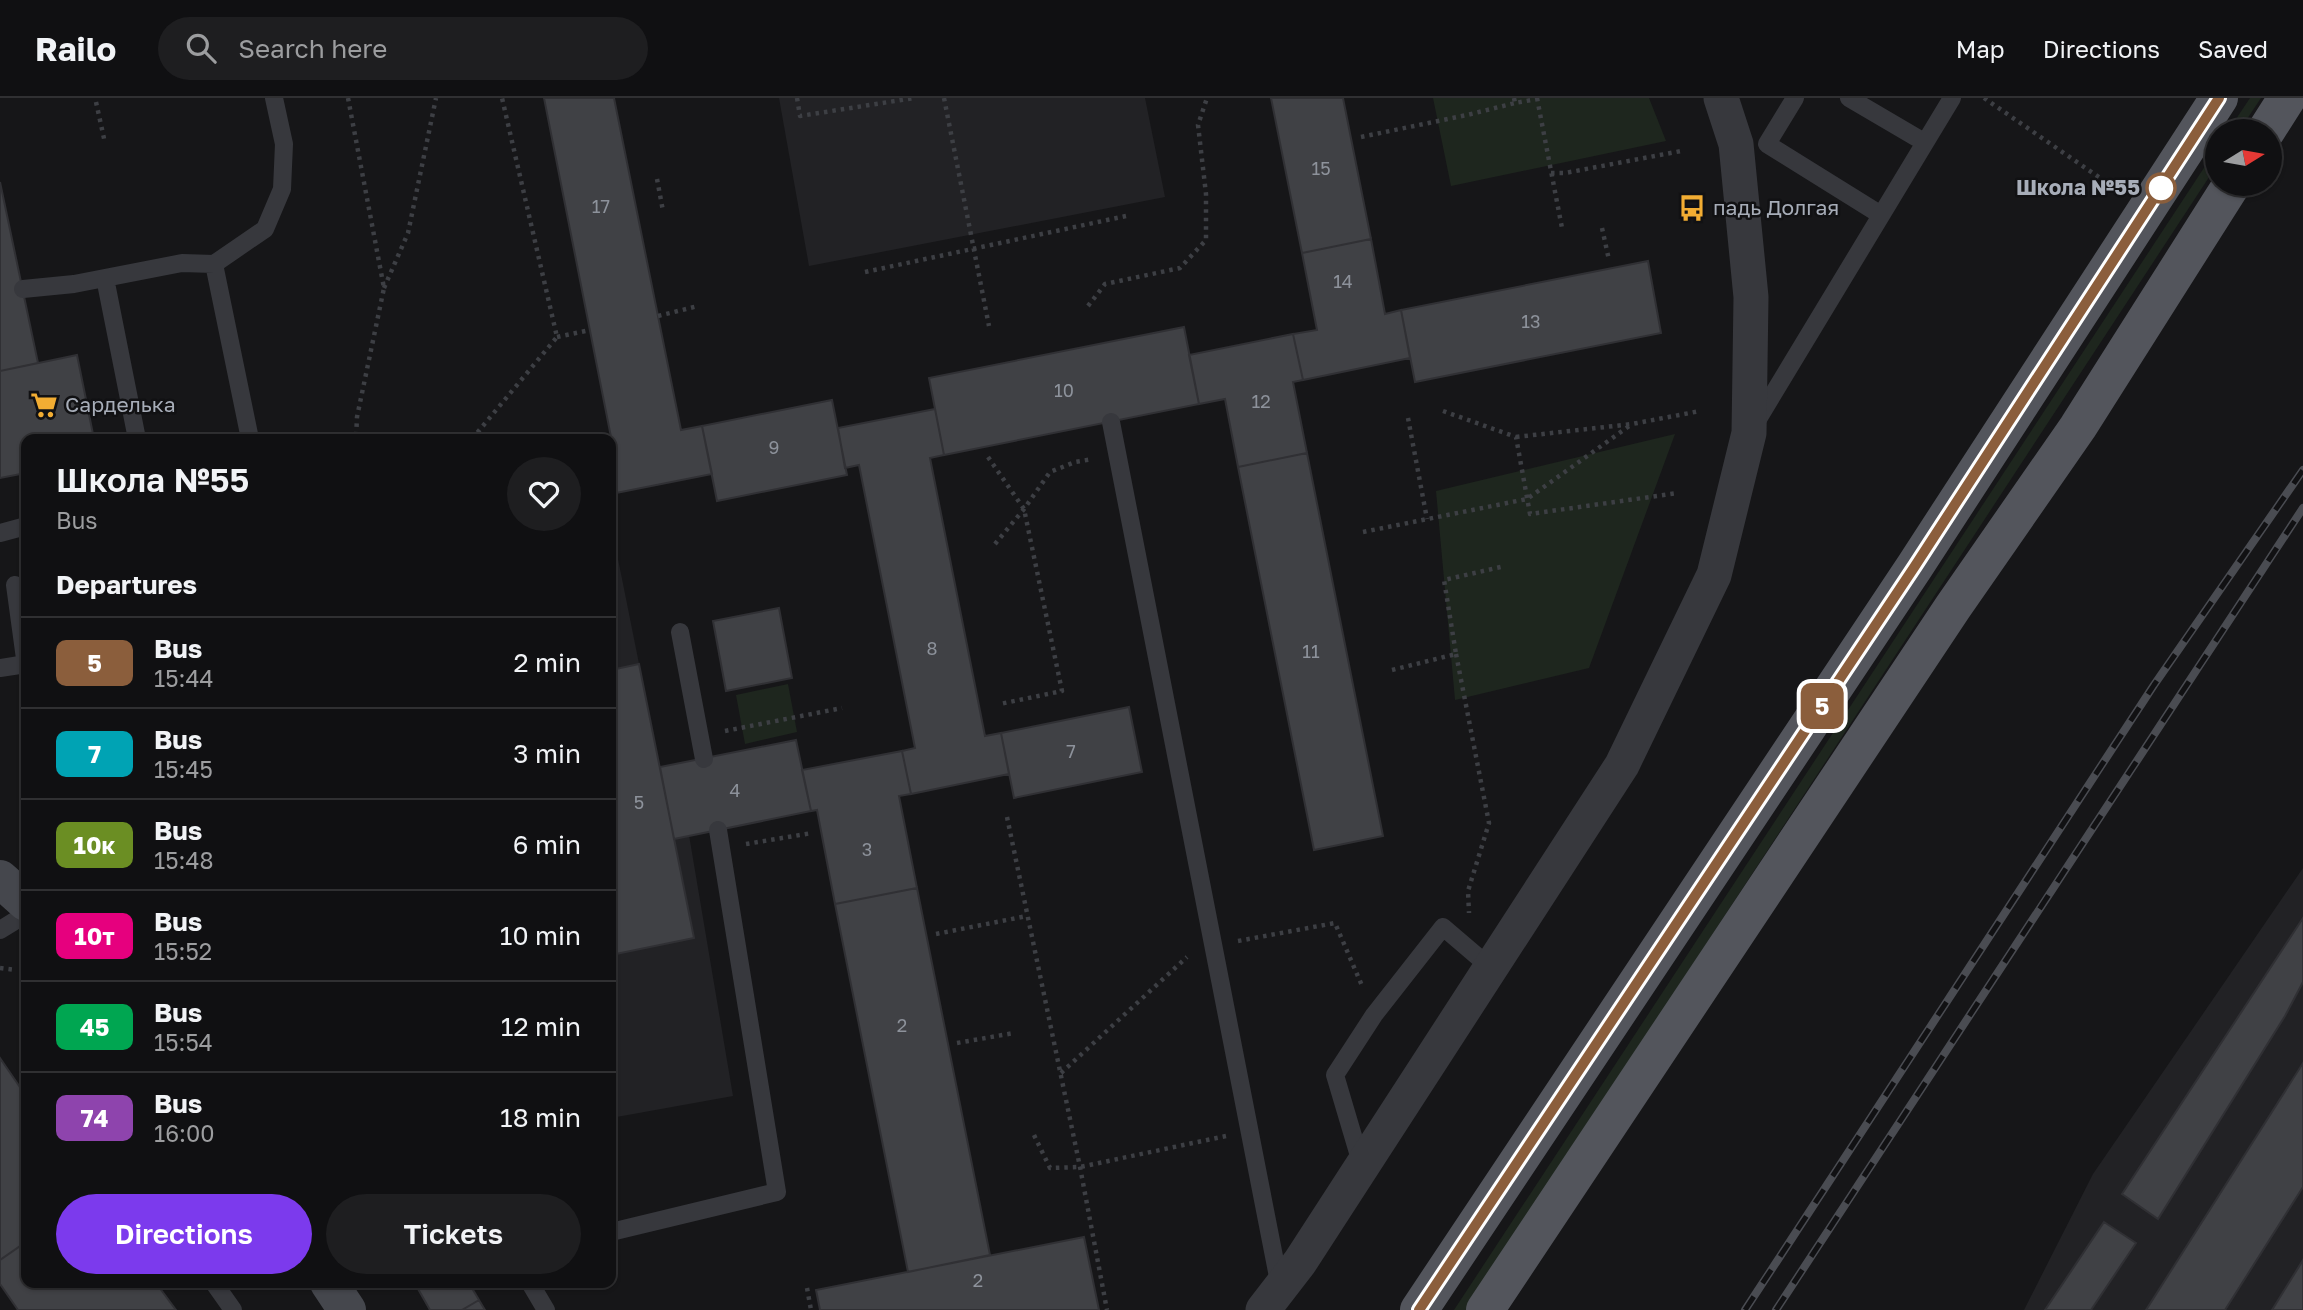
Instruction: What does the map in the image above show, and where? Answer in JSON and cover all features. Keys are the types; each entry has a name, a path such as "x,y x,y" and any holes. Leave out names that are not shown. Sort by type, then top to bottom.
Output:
{"main road":[{"path":"1419,1310 1915,566 2219,98"},
{"path":"2274,119 2287,98"},
{"path":"1485,1310 1953,607 2078,428 2224,196"}],"street":[{"path":"1271,1298 1300,1262 1622,765 1714,575 1749,433 1751,297 1735,144 1721,98"},
{"path":"332,1288 347,1310"}],"lane":[{"path":"23,289 74,284 182,263 214,264 265,229 282,189 284,144 274,98"},
{"path":"1795,98 1767,144 1881,215"},
{"path":"1849,98 1924,142"},
{"path":"1749,433 1952,98"},
{"path":"214,264 249,434"},
{"path":"105,278 136,434"},
{"path":"1111,422 1213,946 1271,1298"},
{"path":"0,533 21,527"},
{"path":"16,585 21,625"},
{"path":"680,632 704,759"},
{"path":"0,668 21,666"},
{"path":"616,1231 777,1192 718,830"},
{"path":"0,930 19,893"},
{"path":"1362,1166 1335,1075 1374,1015 1443,927 1491,968"},
{"path":"218,1288 233,1310"},
{"path":"533,1288 547,1310"}],"path":[{"path":"348,98 384,288"},
{"path":"356,434 384,288 408,233 436,98"},
{"path":"502,98 557,337"},
{"path":"796,98 800,116 914,98"},
{"path":"944,98 989,326"},
{"path":"1088,306 1105,284 1180,268 1206,240 1206,194 1198,125 1207,98"},
{"path":"1361,136 1467,116 1515,101 1537,98 1562,228"},
{"path":"1984,98 2118,190"},
{"path":"96,102 105,143"},
{"path":"1551,173 1565,173 1681,151"},
{"path":"657,179 663,211"},
{"path":"865,272 1126,216"},
{"path":"1602,228 1609,260"},
{"path":"658,316 698,306"},
{"path":"476,434 557,337 590,330"},
{"path":"1443,411 1516,437 1632,424 1700,411"},
{"path":"1408,418 1427,519"},
{"path":"1363,532 1527,499 1632,424"},
{"path":"1516,437 1530,514 1678,493"},
{"path":"988,457 1024,509 1062,691 1000,704"},
{"path":"995,544 1050,472 1075,462"},
{"path":"1469,921 1468,891 1489,823 1444,580 1505,566"},
{"path":"1392,670 1456,654"},
{"path":"700,735 842,708"},
{"path":"1007,817 1107,1310"},
{"path":"721,849 812,833"},
{"path":"936,934 1027,916"},
{"path":"1061,1073 1192,953 1213,946 1335,923 1374,1015"},
{"path":"0,968 16,970"},
{"path":"957,1043 1014,1032"},
{"path":"1034,1135 1050,1168 1080,1167 1230,1135"},
{"path":"807,1289 811,1310"}],"shaded area":[{"path":"779,98 1145,98 1165,197 809,266"},
{"path":"1433,98 1649,98 1666,141 1451,186"},
{"path":"2250,98 2261,98 2247,119 2236,119"},
{"path":"2205,166 2205,183 1466,1310 1454,1310"},
{"path":"1675,434 1589,668 1455,700 1436,491"},
{"path":"616,559 674,838 689,835 733,1096 616,1117"},
{"path":"788,684 797,732 745,744 736,695"},
{"path":"2303,868 2303,1310 2024,1310 2093,1174"}],"building":[{"path":"544,98 614,98 681,430 702,426 712,474 616,493 616,434 610,434"},
{"path":"1271,98 1343,98 1371,239 1302,253"},
{"path":"0,182 38,363 0,371"},
{"path":"1371,239 1385,314 1401,310 1410,358 1303,380 1293,334 1317,330 1302,253"},
{"path":"1648,261 1661,333 1415,382 1401,310"},
{"path":"1184,327 1199,404 944,455 929,378"},
{"path":"1293,334 1303,380 1293,382 1307,453 1238,467 1225,399 1199,404 1189,355"},
{"name":"Сарделька","path":"77,355 93,434 21,434 21,474 0,478 0,371"},
{"path":"832,400 847,475 717,501 702,426"},
{"path":"935,409 944,455 930,458 985,736 1001,733 1009,774 911,794 902,751 915,748 859,465 845,468 838,428"},
{"path":"1307,453 1383,836 1314,850 1238,467"},
{"path":"779,608 792,678 726,691 713,621"},
{"path":"639,664 694,938 616,954 616,669"},
{"path":"1129,707 1142,772 1014,798 1001,733"},
{"path":"796,740 811,811 674,839 660,767"},
{"path":"902,751 911,794 899,796 917,888 835,904 817,810 811,811 802,770"},
{"path":"917,888 990,1255 908,1272 835,904"},
{"path":"2303,918 2303,982 2285,1016 2158,1219 2122,1194"},
{"path":"0,1058 21,1089 21,1245 0,1260"},
{"path":"2303,1063 2303,1187 2225,1310 2146,1310"},
{"path":"2104,1222 2136,1243 2091,1310 2045,1310"},
{"path":"1084,1237 1099,1310 820,1310 816,1290"},
{"path":"21,1245 21,1288 160,1288 176,1310 18,1310 0,1284 0,1260"},
{"path":"2303,1260 2303,1310 2272,1310"},
{"path":"418,1288 472,1288 479,1300 462,1310 430,1310"},
{"path":"479,1300 485,1310 462,1310"}],"railway":[{"path":"1745,1310 2154,685 2303,470"},
{"path":"1776,1310 2303,508"}],"bus line":[{"name":"5","path":"1419,1310 1915,566 2219,98"}],"place":[{"name":"Школа №55","path":"2161,188"},
{"name":"падь Долгая","path":"1692,208"},
{"name":"Сарделька","path":"44,405"}]}
